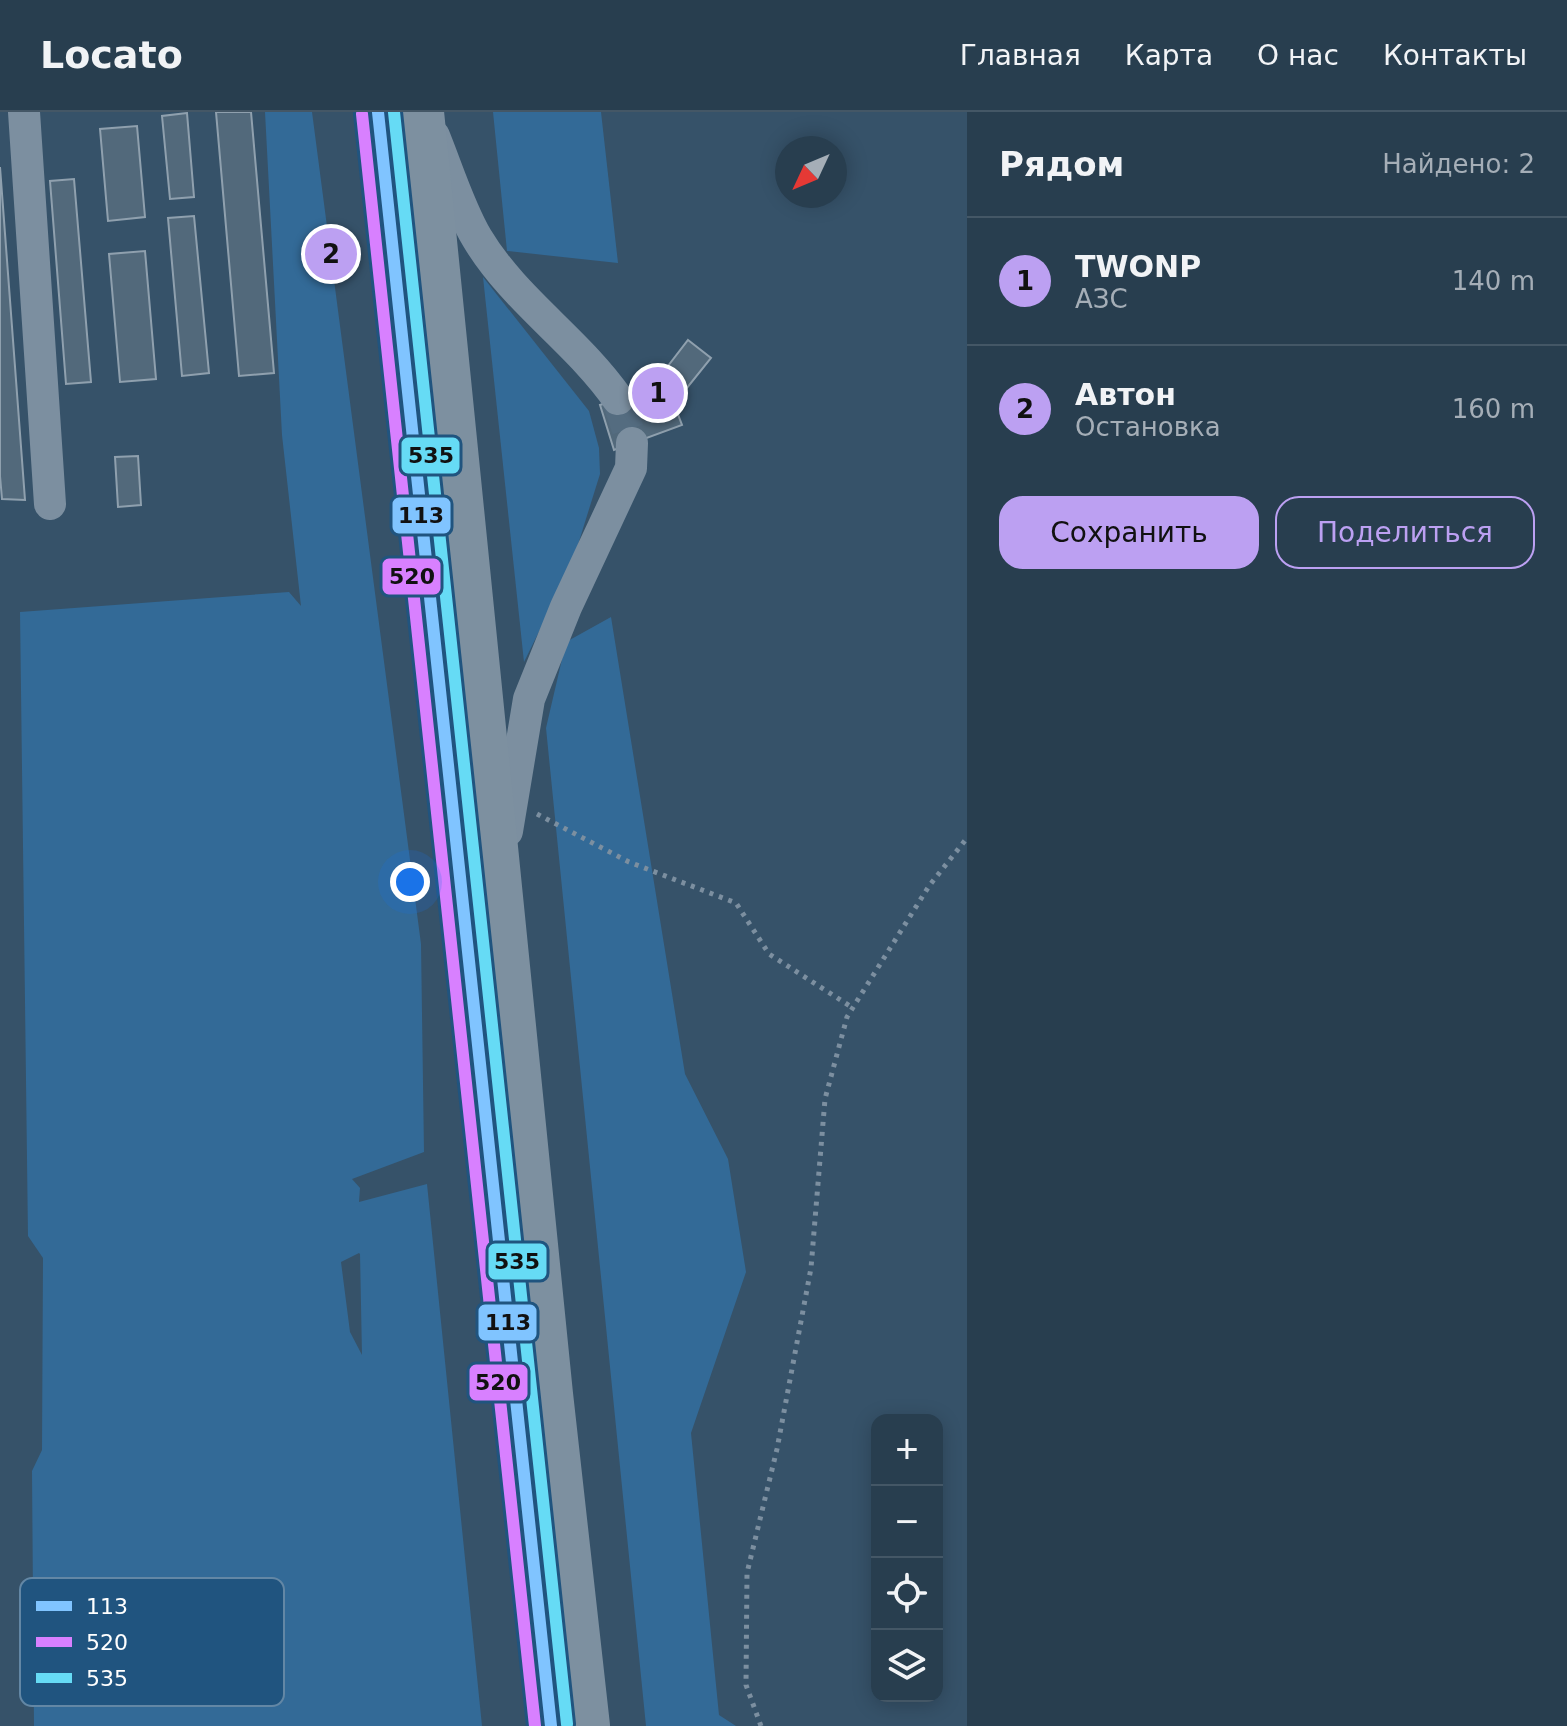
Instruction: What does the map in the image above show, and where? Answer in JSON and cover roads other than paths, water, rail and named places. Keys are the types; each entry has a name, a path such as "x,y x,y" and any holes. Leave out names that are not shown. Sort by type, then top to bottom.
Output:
{"highway":[{"path":"378,112 551,1726"},
{"path":"423,112 551,1394 588,1726"}],"lane":[{"path":"24,112 50,504"},
{"path":"423,112 477,238 522,296 599,372 618,399"},
{"path":"501,898 510,800 529,699 566,607 631,468 632,443"}],"tunnel":[{"path":"618,399 632,443"}],"place":[{"name":"Автон","path":"331,254"},
{"name":"TWONP","path":"658,393"}]}
